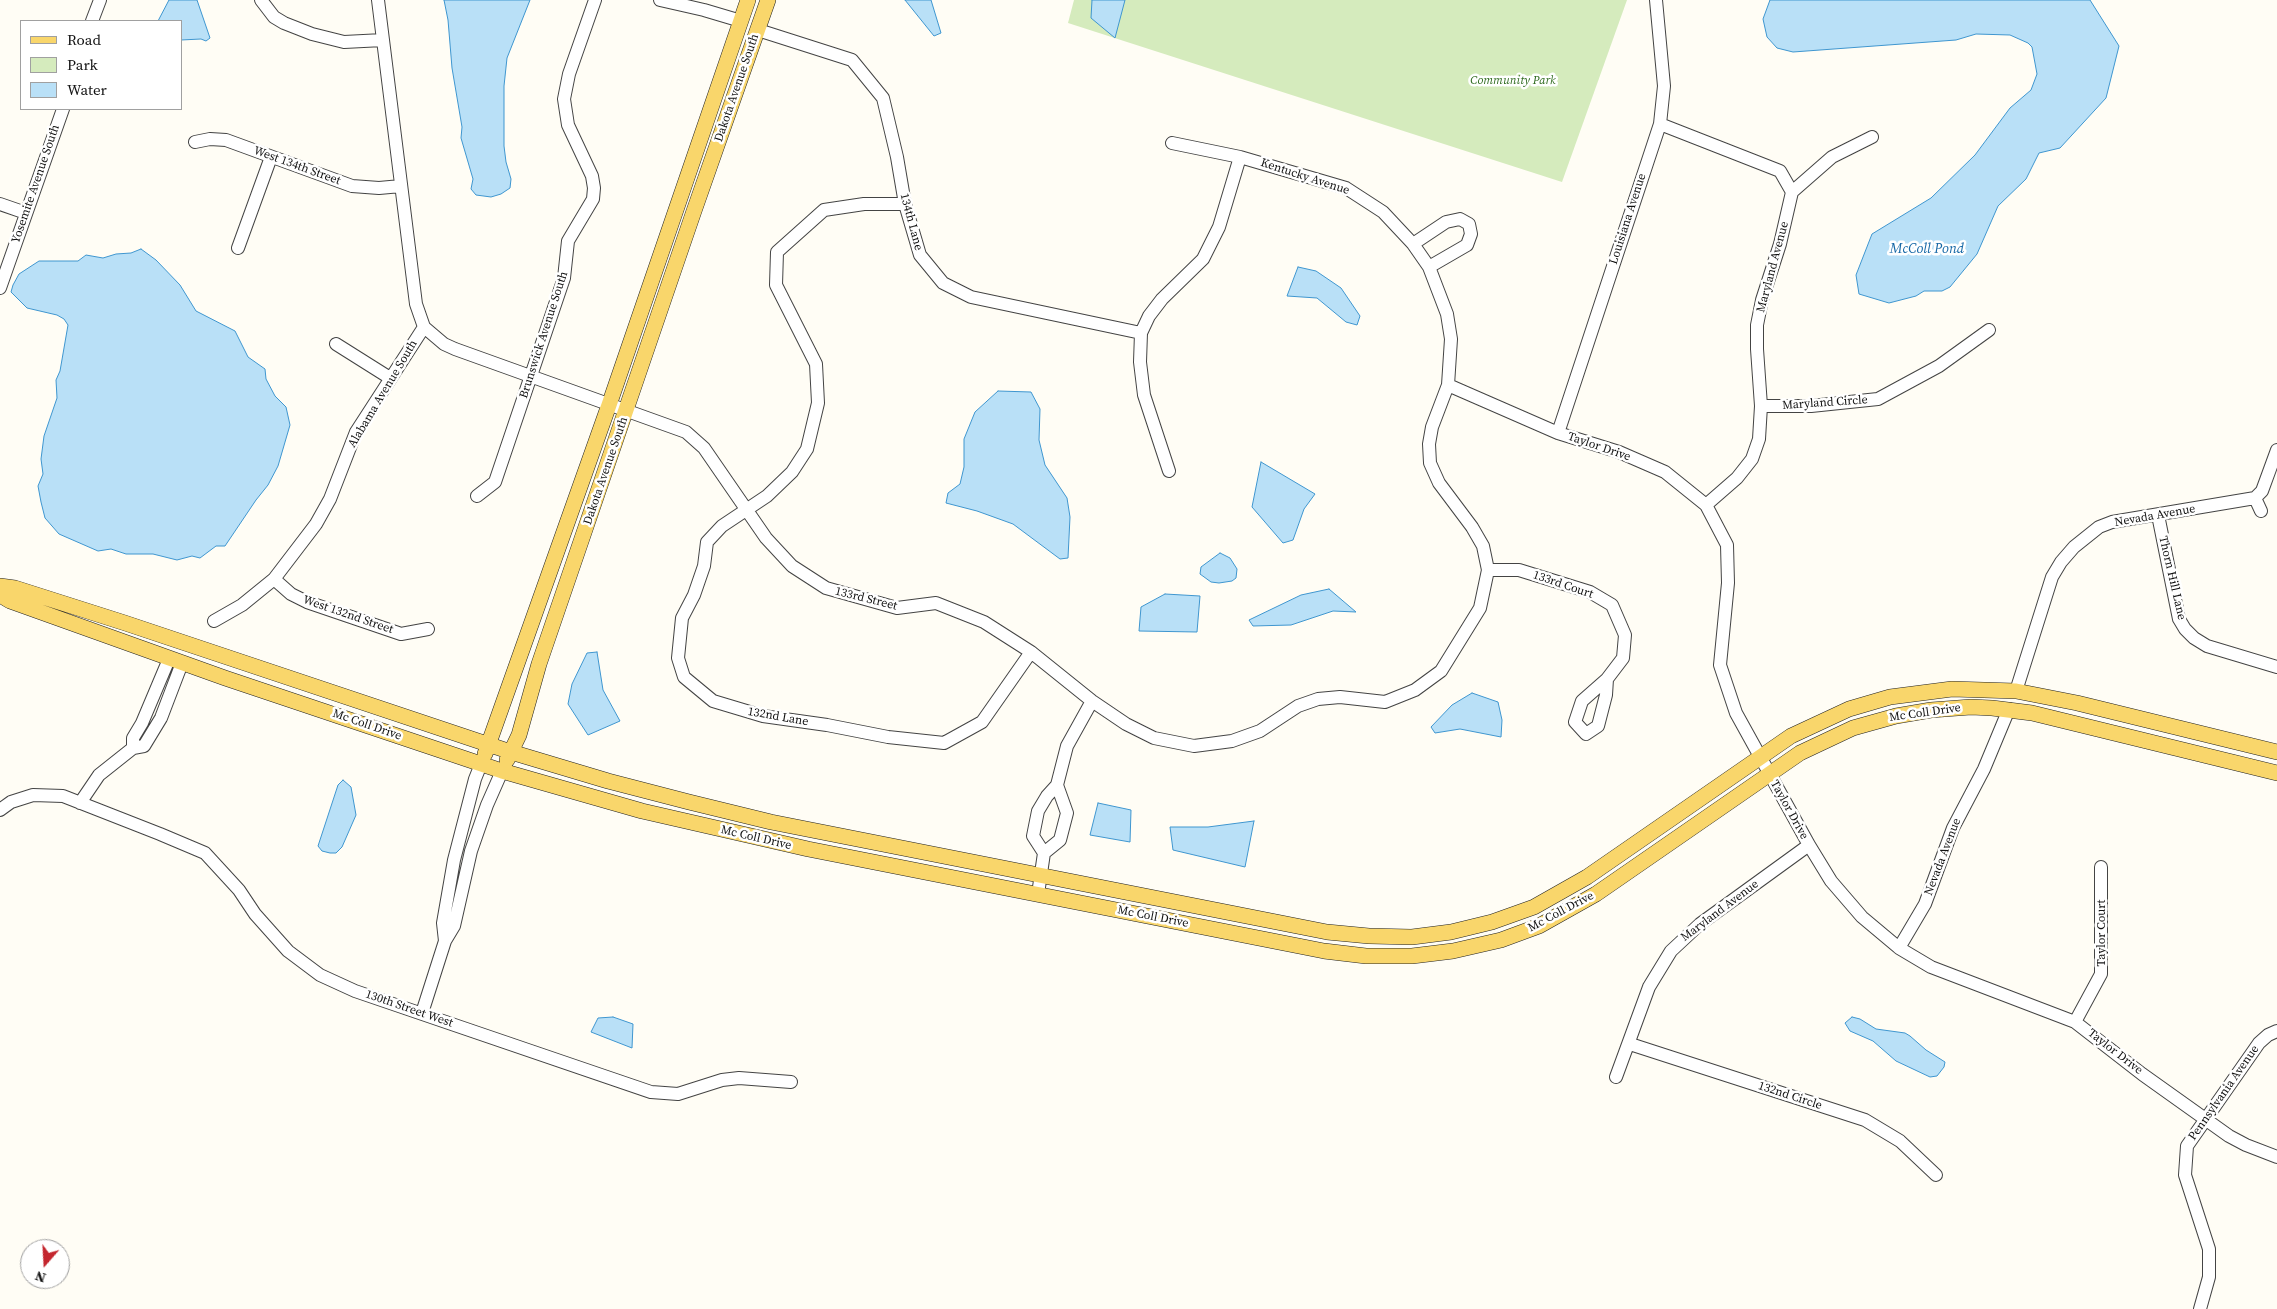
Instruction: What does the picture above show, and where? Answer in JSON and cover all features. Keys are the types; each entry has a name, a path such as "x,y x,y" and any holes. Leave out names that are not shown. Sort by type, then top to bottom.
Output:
{"main road":[{"name":"Dakota Avenue South","path":"481,764 609,405 748,0"},
{"name":"Dakota Avenue South","path":"502,770 519,735 539,664 768,0"},
{"name":"Mc Coll Drive","path":"0,586 15,588 126,623 510,752 608,781 771,822 1327,932 1392,937 1451,932 1492,922 1552,898 1587,877 1791,736 1849,709 1890,697 1952,689 2016,690 2070,701 2277,752"},
{"name":"Mc Coll Drive","path":"0,595 10,601 175,661 481,764 692,823 808,849 1331,952 1392,957 1453,952 1478,947 1539,926 1578,905 1769,773 1825,740 1853,728 1888,718 1937,709 1971,707 2008,710 2052,717 2277,773"}],"street":[{"path":"92,20 100,0"},
{"path":"261,0 274,17 284,24 312,34 344,42 383,40"},
{"name":"Alabama Avenue South","path":"214,621 242,605 274,580 325,512 356,432 424,327 416,304 378,0"},
{"name":"Brunswick Avenue South","path":"478,496 495,482 564,278 568,240 593,199 592,176 568,125 564,99 569,74 595,0"},
{"path":"660,0 741,21"},
{"name":"Louisiana Avenue","path":"1558,433 1660,124 1664,86 1656,0"},
{"name":"134th Lane","path":"758,30 852,60 883,98 898,157 905,204 920,255 944,283 971,298 1141,333"},
{"name":"Yosemite Avenue South","path":"0,288 63,110"},
{"path":"1660,124 1780,172 1792,192 1832,157 1872,137"},
{"name":"West 134th Street","path":"196,142 210,139 226,140 352,186 379,188 400,186"},
{"name":"Kentucky Avenue","path":"1092,701 1126,724 1154,738 1194,746 1232,742 1260,731 1298,706 1318,699 1340,697 1385,702 1415,690 1442,671 1480,608 1488,570 1483,546 1472,527 1439,483 1430,462 1429,444 1432,427 1448,385 1451,339 1447,314 1429,267 1413,244 1383,212 1346,188 1240,157 1172,143"},
{"path":"238,248 272,157"},
{"path":"1168,471 1144,395 1140,362 1141,333 1149,316 1162,299 1203,259 1220,227 1240,157"},
{"name":"Maryland Avenue","path":"1706,504 1737,478 1752,459 1759,439 1761,406 1757,350 1758,325 1762,300 1780,244 1792,192"},
{"path":"0,204 26,213"},
{"name":"132nd Lane","path":"905,204 864,204 824,210 777,252 776,285 816,364 818,403 807,448 792,472 767,496 722,526 707,542 704,566 694,595 682,618 678,658 684,677 713,702 763,716 827,725 888,737 944,743 982,722 1031,652"},
{"path":"1413,244 1446,222 1460,219 1469,224 1471,234 1466,245 1429,267"},
{"name":"133rd Street","path":"424,327 444,344 626,412 668,424 686,432 704,448 766,538 792,566 826,588 897,608 936,603 984,622 1031,652 1092,701"},
{"name":"Maryland Circle","path":"1761,406 1811,406 1878,399 1939,366 1989,330"},
{"path":"336,344 390,378"},
{"name":"Taylor Drive","path":"1448,385 1558,433 1619,452 1665,472 1706,504 1728,545 1728,583 1720,665 1736,712 1809,845 1845,898 1873,927 1899,948 1950,976 2075,1022 2205,1118 2246,1145 2277,1157"},
{"path":"2261,511 2255,498 2262,491 2277,450"},
{"name":"Nevada Avenue","path":"2016,690 2052,578 2061,562 2074,547 2099,527 2112,522 2255,498"},
{"name":"Thorn Hill Lane","path":"2158,515 2179,619 2185,629 2194,638 2207,646 2277,667"},
{"name":"133rd Court","path":"1488,570 1519,570 1590,592 1612,605 1625,635 1623,658 1606,679"},
{"name":"West 132nd Street","path":"274,580 291,594 302,600 402,634 428,629"},
{"path":"80,803 100,775 133,748 133,738 175,661"},
{"path":"1038,894 1044,852 1033,836 1038,811 1046,796 1057,785 1067,746 1092,701"},
{"name":"Nevada Avenue","path":"1899,948 1925,904 1954,828 1984,769 2008,710"},
{"name":"Dakota Avenue South","path":"445,941 443,923 454,860 475,779 481,764"},
{"name":"Dakota Avenue South","path":"422,1013 445,941 454,926 471,851 502,770"},
{"path":"1044,852 1060,840 1067,813 1057,785"},
{"name":"130th Street West","path":"0,810 16,800 33,795 63,796 205,853 239,890 273,936 304,966 336,983 651,1092 678,1094 722,1080 739,1078 792,1082"},
{"name":"Maryland Avenue","path":"1616,1077 1630,1044 1649,987 1670,951 1700,924 1809,845"},
{"name":"Taylor Court","path":"2075,1022 2101,974 2102,866"},
{"name":"Pennsylvania Avenue","path":"2200,1309 2210,1277 2209,1249 2185,1176 2187,1146 2259,1043 2277,1030"},
{"name":"132nd Circle","path":"1630,1044 1865,1120 1900,1141 1936,1175"}],"green space":[{"name":"Community Park","path":"1074,0 1627,0 1562,182 1068,23"}],"water":[{"path":"169,0 197,0 210,38 206,41 201,39 182,40 182,20 159,20"},
{"path":"444,0 530,0 507,58 504,86 504,146 511,179 510,188 501,194 491,197 476,195 471,189 473,179 461,138 462,127 452,68 448,20"},
{"path":"905,0 931,0 941,33 934,36"},
{"path":"1092,0 1125,0 1115,38 1091,18"},
{"name":"McColl Pond","path":"1770,0 2090,0 2119,46 2106,98 2060,148 2039,153 2026,179 1998,206 1977,254 1950,287 1942,291 1924,291 1916,296 1889,303 1859,294 1856,275 1872,234 1931,198 1975,155 2010,108 2031,90 2037,74 2032,47 2028,43 2010,35 1976,34 1956,40 1793,52 1777,48 1767,37 1763,19"},
{"path":"141,249 156,260 180,285 196,311 235,331 248,357 265,369 266,379 275,396 286,407 290,425 278,466 268,485 225,546 216,546 200,558 192,556 177,560 153,554 126,554 111,549 98,551 59,534 45,518 41,502 38,486 43,474 41,459 44,436 57,398 56,380 60,371 68,325 64,319 57,315 27,308 11,292 13,285 19,274 39,261 78,261 86,255 103,258 116,254 131,253"},
{"path":"1298,267 1316,271 1341,288 1360,316 1357,325 1346,322 1317,298 1287,296"},
{"path":"998,391 1031,392 1040,409 1039,440 1045,465 1067,498 1070,517 1068,558 1060,559 1013,524 977,511 946,503 948,493 960,484 964,467 964,439 975,412"},
{"path":"1261,462 1315,494 1304,509 1293,540 1283,543 1252,507"},
{"path":"1220,553 1230,558 1237,569 1236,578 1232,581 1211,582 1200,574 1201,567"},
{"path":"1329,589 1356,612 1333,611 1291,625 1253,626 1249,620 1301,595"},
{"path":"1165,594 1200,596 1197,632 1139,631 1141,607"},
{"path":"597,652 603,690 620,721 588,735 568,704 572,684 587,653"},
{"path":"1472,693 1498,702 1502,720 1501,737 1460,729 1435,733 1431,727 1452,705"},
{"path":"343,780 351,787 356,815 342,847 336,853 330,853 322,851 318,846 338,785"},
{"path":"1098,803 1131,810 1130,842 1090,835"},
{"path":"1254,821 1245,867 1173,850 1170,827 1208,827"},
{"path":"613,1017 633,1024 632,1048 591,1032 598,1018"},
{"path":"1852,1017 1860,1019 1876,1029 1905,1033 1945,1062 1944,1067 1937,1076 1930,1077 1896,1061 1873,1041 1850,1031 1845,1023"}]}
